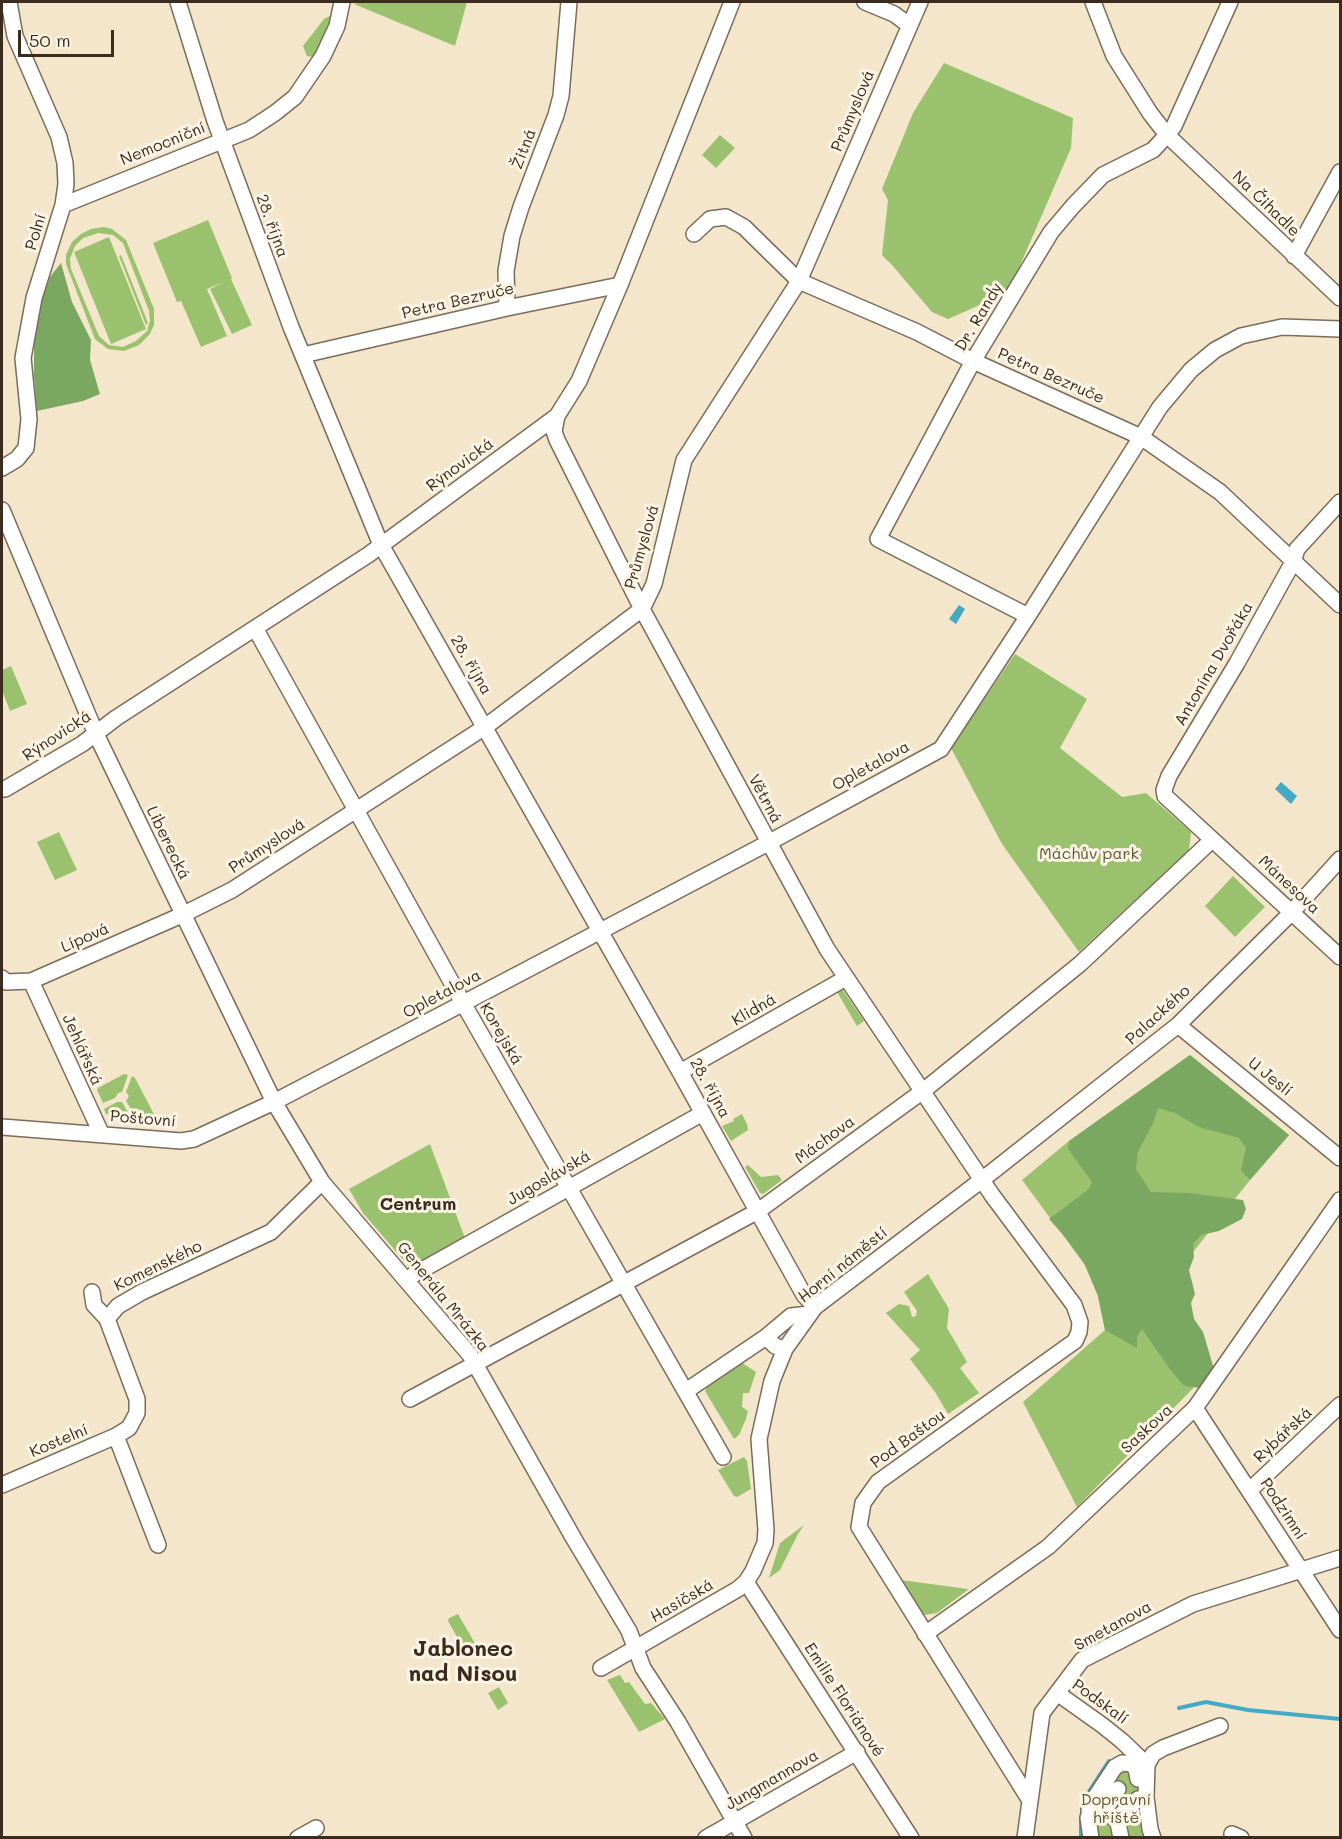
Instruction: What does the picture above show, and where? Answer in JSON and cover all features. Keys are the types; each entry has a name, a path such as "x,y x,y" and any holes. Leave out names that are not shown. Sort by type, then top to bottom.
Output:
{"street":[{"name":"Polní","path":"2,468 17,459 26,448 28,419 23,358 34,298 63,205 66,184 65,163 59,137 15,36 9,2"},
{"name":"28. října","path":"178,2 222,140 287,318 381,546 680,1072 812,1311"},
{"path":"249,130 252,123 284,99 293,99 324,56 337,26 342,2"},
{"name":"Žitná","path":"507,308 506,271 513,236 521,207 561,96 569,2"},
{"name":"Rýnovická","path":"5,789 96,734 116,718 381,546 557,416 579,381 620,285 732,2"},
{"path":"865,2 894,14 909,25"},
{"name":"Průmyslová","path":"182,915 232,890 485,726 642,609 654,584 684,460 749,352 799,281 920,2"},
{"name":"Na Čihadle","path":"1093,2 1114,56 1167,135 1341,298"},
{"name":"Dr. Randy","path":"1028,616 878,539 974,361 1051,232 1103,175 1153,150 1167,135 1174,126 1230,2"},
{"name":"Nemocniční","path":"63,205 249,130 293,99"},
{"path":"1294,256 1341,172"},
{"name":"Petra Bezruče","path":"694,234 710,219 726,217 744,227 799,281 917,332 974,361 1141,437 1220,492 1341,606"},
{"name":"Petra Bezruče","path":"303,355 507,308 620,285"},
{"name":"Opletalova","path":"274,1102 600,932 941,749 1160,407 1191,370 1215,350 1241,336 1282,327 1341,329"},
{"name":"Větrná","path":"557,416 554,431 557,440 642,609 827,949 983,1179"},
{"name":"Antonína Dvořáka","path":"1212,840 1165,796 1165,785 1293,562 1297,549 1341,502"},
{"name":"Liberecká","path":"2,510 96,734 182,915 274,1102 322,1182"},
{"name":"Korejská","path":"255,628 463,1003 723,1457"},
{"name":"Mánesova","path":"1212,840 1341,957"},
{"name":"Máchova","path":"410,1399 758,1211 923,1091 1080,964 1212,840"},
{"name":"Palackého","path":"983,1179 1178,1025 1291,913 1341,859"},
{"name":"Lípová","path":"2,978 6,982 31,981 182,915"},
{"name":"Klidná","path":"680,1072 846,978"},
{"name":"Jehlářská","path":"31,981 101,1133"},
{"name":"U Jeslí","path":"1178,1025 1341,1158"},
{"name":"Poštovní","path":"2,1126 181,1141 194,1139 274,1102"},
{"name":"Jugoslávská","path":"413,1275 703,1113"},
{"name":"Horní náměstí","path":"746,1582 765,1543 765,1506 759,1439 772,1381 785,1349 812,1311 983,1179"},
{"name":"Pod Baštou","path":"983,1179 992,1195 1074,1305 1080,1322 1079,1332 1075,1341 878,1482 863,1503 859,1527 1029,1799"},
{"name":"Komenského","path":"106,1319 118,1306 142,1292 271,1232 322,1182"},
{"name":"Generála Mrázka","path":"322,1182 454,1335 475,1364 629,1631 636,1648"},
{"name":"Saskova","path":"924,1634 1048,1547 1195,1408 1341,1200"},
{"path":"92,1292 94,1305 106,1319 137,1399 137,1413 123,1432 158,1545"},
{"path":"686,1391 766,1337 791,1316 812,1311"},
{"path":"766,1337 775,1346 785,1349"},
{"name":"Rybářská","path":"1250,1490 1341,1406"},
{"name":"Podzimní","path":"1195,1408 1341,1630"},
{"name":"Kostelní","path":"2,1485 123,1432"},
{"name":"Smetanova","path":"1025,1838 1042,1713 1082,1660 1193,1604 1341,1558"},
{"name":"Hasičská","path":"601,1668 723,1599 746,1582"},
{"name":"Emilie Floriánové","path":"746,1582 911,1838"},
{"path":"636,1648 643,1668 678,1722 744,1838"},
{"name":"Podskalí","path":"1057,1693 1126,1745 1147,1765"},
{"path":"1153,1838 1146,1797 1147,1765 1153,1754 1220,1726"},
{"name":"Jungmannova","path":"706,1838 856,1752"},
{"path":"1121,1838 1103,1814 1095,1794 1117,1765 1125,1762 1132,1764 1138,1773 1137,1794 1142,1838"},
{"path":"1103,1814 1118,1789 1116,1781 1109,1775"},
{"path":"1118,1789 1137,1794"},
{"path":"1091,1838 1087,1825 1137,1794"},
{"path":"298,1838 316,1828"}],"green space":[{"path":"360,2 467,2 455,46 354,4"},
{"path":"330,16 332,21 317,55 307,56 303,46 324,19"},
{"path":"944,63 1073,118 1071,148 1012,284 991,300 948,319 932,312 882,255 888,200 882,189 913,113"},
{"path":"720,135 735,148 716,168 702,155"},
{"path":"208,220 252,325 232,334 210,289 224,282 207,289 227,336 201,347 181,301 177,302 153,243"},
{"path":"104,227 112,229 126,240 154,309 154,325 150,334 139,345 124,351 108,349 95,339 66,264 66,255 72,242 91,229","holes":["98,233 113,235 123,243 149,311 150,321 147,331 136,341 123,347 109,345 99,336 71,269 70,259 75,246 83,238"]},
{"path":"109,237 146,329 111,344 74,252"},
{"path":"121,255 148,323 146,325 119,256"},
{"path":"61,263 72,302 91,340 90,360 100,394 83,401 37,411 34,341 43,296 50,277"},
{"name":"Máchův park","path":"1015,654 1087,699 1060,748 1122,797 1146,793 1191,832 1189,850 1079,952 1002,844 951,748"},
{"path":"11,666 27,704 10,711 2,690 2,670"},
{"path":"59,832 77,870 55,880 37,842"},
{"path":"1233,876 1265,907 1235,937 1205,906"},
{"path":"842,989 864,1021 857,1026 837,992"},
{"path":"1190,1055 1289,1135 1250,1180 1171,1280 1208,1373 1077,1507 1023,1402 1105,1330 1098,1296 1085,1265 1022,1180 1069,1141"},
{"path":"1190,1055 1289,1135 1250,1180 1241,1170 1246,1148 1239,1138 1199,1127 1175,1113 1158,1108 1138,1152 1136,1169 1151,1192 1189,1193 1243,1200 1246,1209 1242,1219 1219,1231 1201,1235 1193,1244 1194,1257 1189,1270 1195,1294 1191,1303 1194,1319 1203,1332 1214,1369 1201,1388 1184,1386 1142,1329 1137,1337 1137,1348 1105,1330 1098,1296 1085,1265 1049,1219 1089,1189 1092,1182 1068,1149 1069,1141"},
{"path":"124,1074 128,1075 122,1092 103,1103 98,1088"},
{"path":"132,1076 156,1118 136,1117 126,1101 129,1096 126,1092"},
{"path":"117,1102 122,1102 130,1116 106,1114 104,1109"},
{"path":"742,1114 748,1130 731,1141 722,1126 734,1121 733,1119"},
{"path":"430,1144 466,1241 412,1270 363,1213 349,1189"},
{"path":"748,1165 761,1177 778,1175 782,1180 763,1194 760,1193 745,1167"},
{"path":"928,1274 949,1309 947,1328 967,1362 960,1368 979,1393 948,1414 935,1392 910,1359 920,1350 886,1313 899,1304 909,1306 912,1317 916,1316 917,1311 904,1292"},
{"path":"741,1362 756,1372 749,1393 743,1393 742,1407 748,1411 739,1435 734,1439 705,1391 708,1386"},
{"path":"744,1457 747,1461 751,1489 737,1497 734,1496 718,1470"},
{"path":"804,1525 780,1570 769,1578 780,1543"},
{"path":"901,1580 969,1589 937,1613 924,1615"},
{"path":"458,1614 476,1645 465,1651 448,1621 449,1618"},
{"path":"620,1675 625,1683 629,1682 645,1704 651,1703 665,1719 639,1732 607,1680"},
{"path":"499,1687 508,1703 498,1710 488,1693"},
{"name":"Dopravní hřiště","path":"1118,1756 1140,1765 1147,1837 1086,1837 1093,1791"}],"water":[{"path":"959,605 965,609 956,624 949,619"},
{"path":"1281,782 1297,796 1291,804 1275,789"}],"waterway":[{"path":"1179,1708 1206,1702 1248,1710 1340,1719"},
{"path":"1085,1802 1088,1793 1109,1761"},
{"path":"1081,1818 1081,1838"}],"district":[{"name":"Centrum","path":"418,1204"},
{"name":"Jablonec nad Nisou","path":"463,1662"}]}
